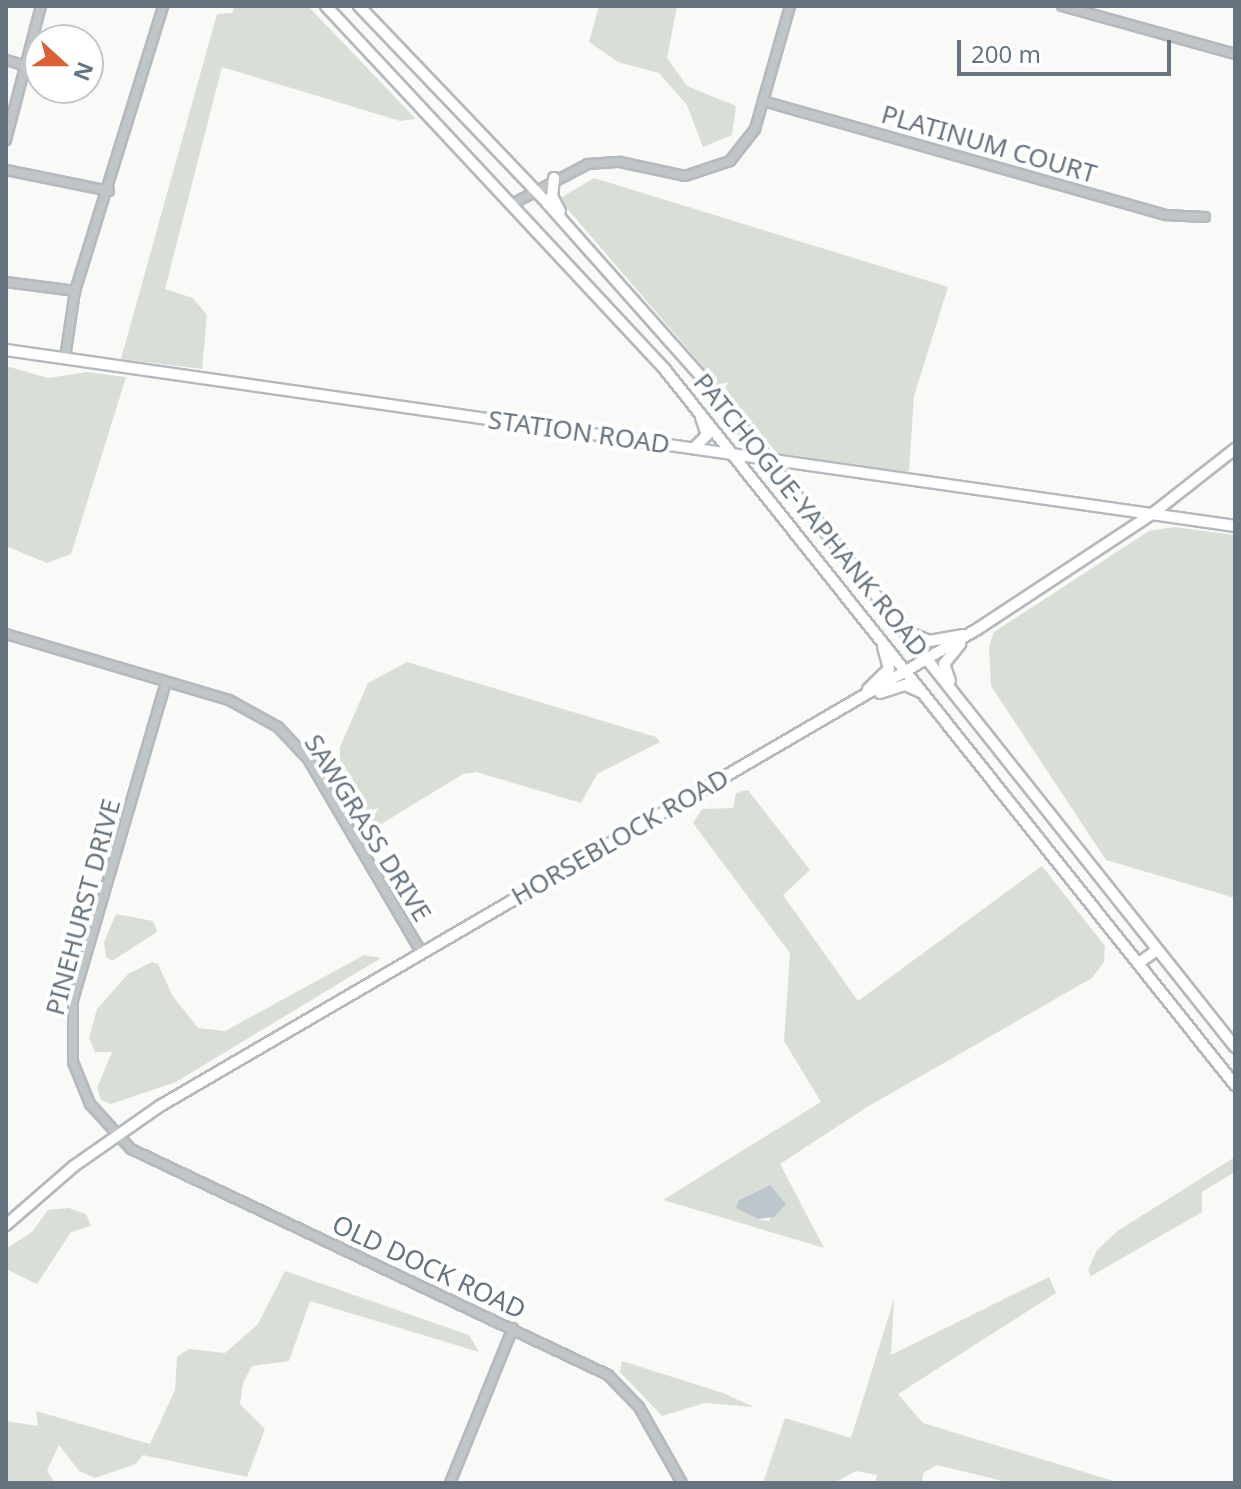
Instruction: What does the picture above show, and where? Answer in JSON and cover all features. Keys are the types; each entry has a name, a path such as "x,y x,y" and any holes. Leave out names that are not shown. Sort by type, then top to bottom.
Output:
{"main road":[{"name":"PATCHOGUE-YAPHANK ROAD","path":"326,6 514,203 685,393 1235,1085"},
{"name":"PATCHOGUE-YAPHANK ROAD","path":"359,6 534,189 768,458 1235,1047"},
{"path":"554,178 553,200 576,236"},
{"name":"STATION ROAD","path":"6,350 1235,526"},
{"path":"685,393 707,431 694,448"},
{"name":"HORSEBLOCK ROAD","path":"6,1225 114,1136 969,634 1152,514 1235,449"},
{"path":"800,499 793,478 805,463"},
{"path":"899,624 925,641 969,634"},
{"path":"853,703 890,665 870,625"},
{"path":"962,704 944,668 969,634"},
{"path":"853,703 903,686 926,695"},
{"path":"1139,963 1157,950"}],"street":[{"path":"65,358 75,291 109,191 163,6"},
{"path":"514,203 554,178 603,161 685,176 716,169 747,144 763,101 790,6"},
{"path":"1062,6 1235,54"},
{"path":"6,140 24,77"},
{"name":"PLATINUM COURT","path":"763,101 1166,215 1205,217"},
{"path":"6,170 63,177 109,191"},
{"path":"6,282 75,291"},
{"name":"SAWGRASS DRIVE","path":"6,634 252,710 294,742 422,953"},
{"name":"PINEHURST DRIVE","path":"114,1136 90,1104 75,1072 71,1013 166,682"},
{"name":"OLD DOCK ROAD","path":"114,1136 139,1152 608,1375 628,1391 682,1483"},
{"path":"450,1483 513,1328"}],"shaded area":[{"path":"235,6 308,6 416,119 400,121 222,67 165,289 193,298 207,315 202,369 121,359 217,14 232,13"},
{"path":"599,6 677,6 667,58 687,86 736,106 732,135 703,147 687,105 659,73 618,62 589,42"},
{"path":"594,178 948,287 914,396 909,472 777,453 559,199"},
{"path":"6,366 48,378 87,372 126,377 71,554 47,563 6,546"},
{"path":"1174,527 1235,535 1235,898 1106,860 991,686 989,647 994,632 1149,531"},
{"path":"407,662 656,737 660,742 597,774 581,803 476,772 463,774 373,829 340,778 340,747 368,683"},
{"path":"748,790 810,870 783,895 858,1001 1042,866 1105,946 1104,962 1092,978 867,1107 780,1164 824,1248 663,1200 821,1102 784,1041 790,953 693,823 702,809 733,808 736,793","holes":["770,1185 779,1199 769,1221 758,1219 739,1200"]},
{"path":"116,914 153,921 157,932 112,961 106,957 104,942"},
{"path":"364,955 381,958 176,1082 111,1104 101,1100 97,1088 112,1052 95,1052 89,1038 97,1009 128,974 152,962 158,964 172,995 198,1028 225,1031"},
{"path":"1235,1157 1235,1172 1202,1192 1202,1212 1091,1276 1088,1270 1097,1250 1119,1230"},
{"path":"770,1185 786,1204 774,1217 758,1219 736,1208 739,1200"},
{"path":"69,1208 86,1214 91,1226 71,1232 37,1284 6,1269 7,1248 32,1232 48,1210"},
{"path":"285,1271 469,1335 479,1352 310,1301 289,1361 252,1366 243,1383 240,1404 265,1429 247,1477 143,1455 136,1464 95,1478 79,1471 59,1445 47,1470 55,1483 6,1483 6,1421 38,1426 36,1411 150,1444 175,1390 177,1357 189,1349 225,1353 258,1324"},
{"path":"1049,1277 1056,1293 898,1394 923,1423 1120,1483 1011,1483 937,1465 923,1473 922,1483 875,1483 877,1475 856,1471 834,1483 763,1483 785,1418 851,1438 894,1299 891,1355"},
{"path":"622,1361 723,1393 754,1407 705,1403 662,1416 620,1372"}]}
